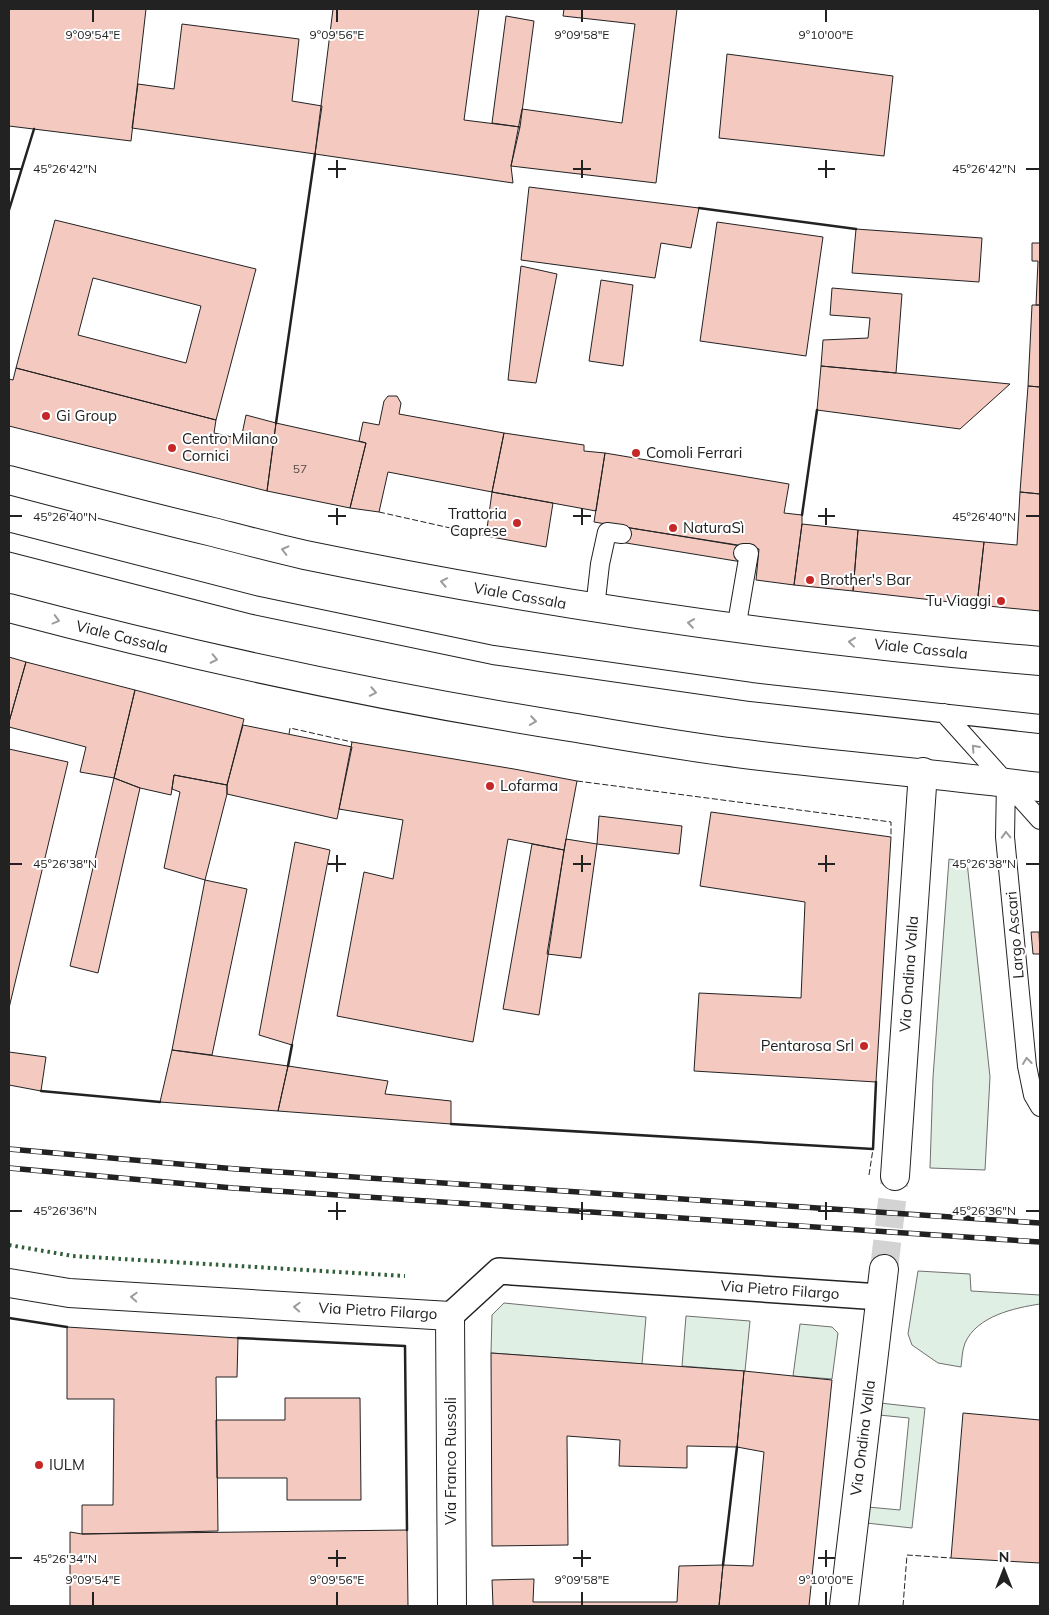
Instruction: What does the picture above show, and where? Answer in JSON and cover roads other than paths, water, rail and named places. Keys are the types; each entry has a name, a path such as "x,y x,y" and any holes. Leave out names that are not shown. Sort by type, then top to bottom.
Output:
{"main road":[{"name":"Viale Cassala","path":"9,480 114,508 303,554 510,595 736,629 1040,662"},
{"name":"Viale Cassala","path":"9,608 209,658 492,715 737,753 923,772 1040,787"},
{"name":"Via Ondina Valla","path":"895,1176 923,772"},
{"name":"Via Ondina Valla","path":"844,1606 884,1270"},
{"name":"Via Pietro Filargo","path":"9,1283 69,1293 450,1316"},
{"name":"Via Franco Russoli","path":"450,1316 452,1606"}],"street":[{"name":"Via Pietro Filargo","path":"450,1316 498,1271 880,1297"}],"lane":[{"path":"594,608 600,564 607,532 622,534"},
{"path":"9,542 254,605 493,655 751,692 1040,724"},
{"path":"736,629 749,553 743,553"},
{"path":"944,713 1040,820"},
{"name":"Largo Ascari","path":"1006,782 1005,837 1026,1056 1033,1095 1040,1107"}],"tunnel":[{"path":"884,1269 895,1176"}],"railway":[{"path":"9,1149 236,1169 1040,1223"},
{"path":"9,1168 233,1188 1040,1242"}],"place":[{"name":"Gi Group","path":"46,416"},
{"name":"Centro Milano Cornici","path":"172,448"},
{"name":"Comoli Ferrari","path":"636,453"},
{"name":"Trattoria Caprese","path":"517,523"},
{"name":"NaturaSì","path":"673,528"},
{"name":"Brother's Bar","path":"810,580"},
{"name":"Tu Viaggi","path":"1001,601"},
{"name":"Lofarma","path":"490,786"},
{"name":"Pentarosa Srl","path":"864,1046"},
{"name":"IULM","path":"39,1465"}]}
